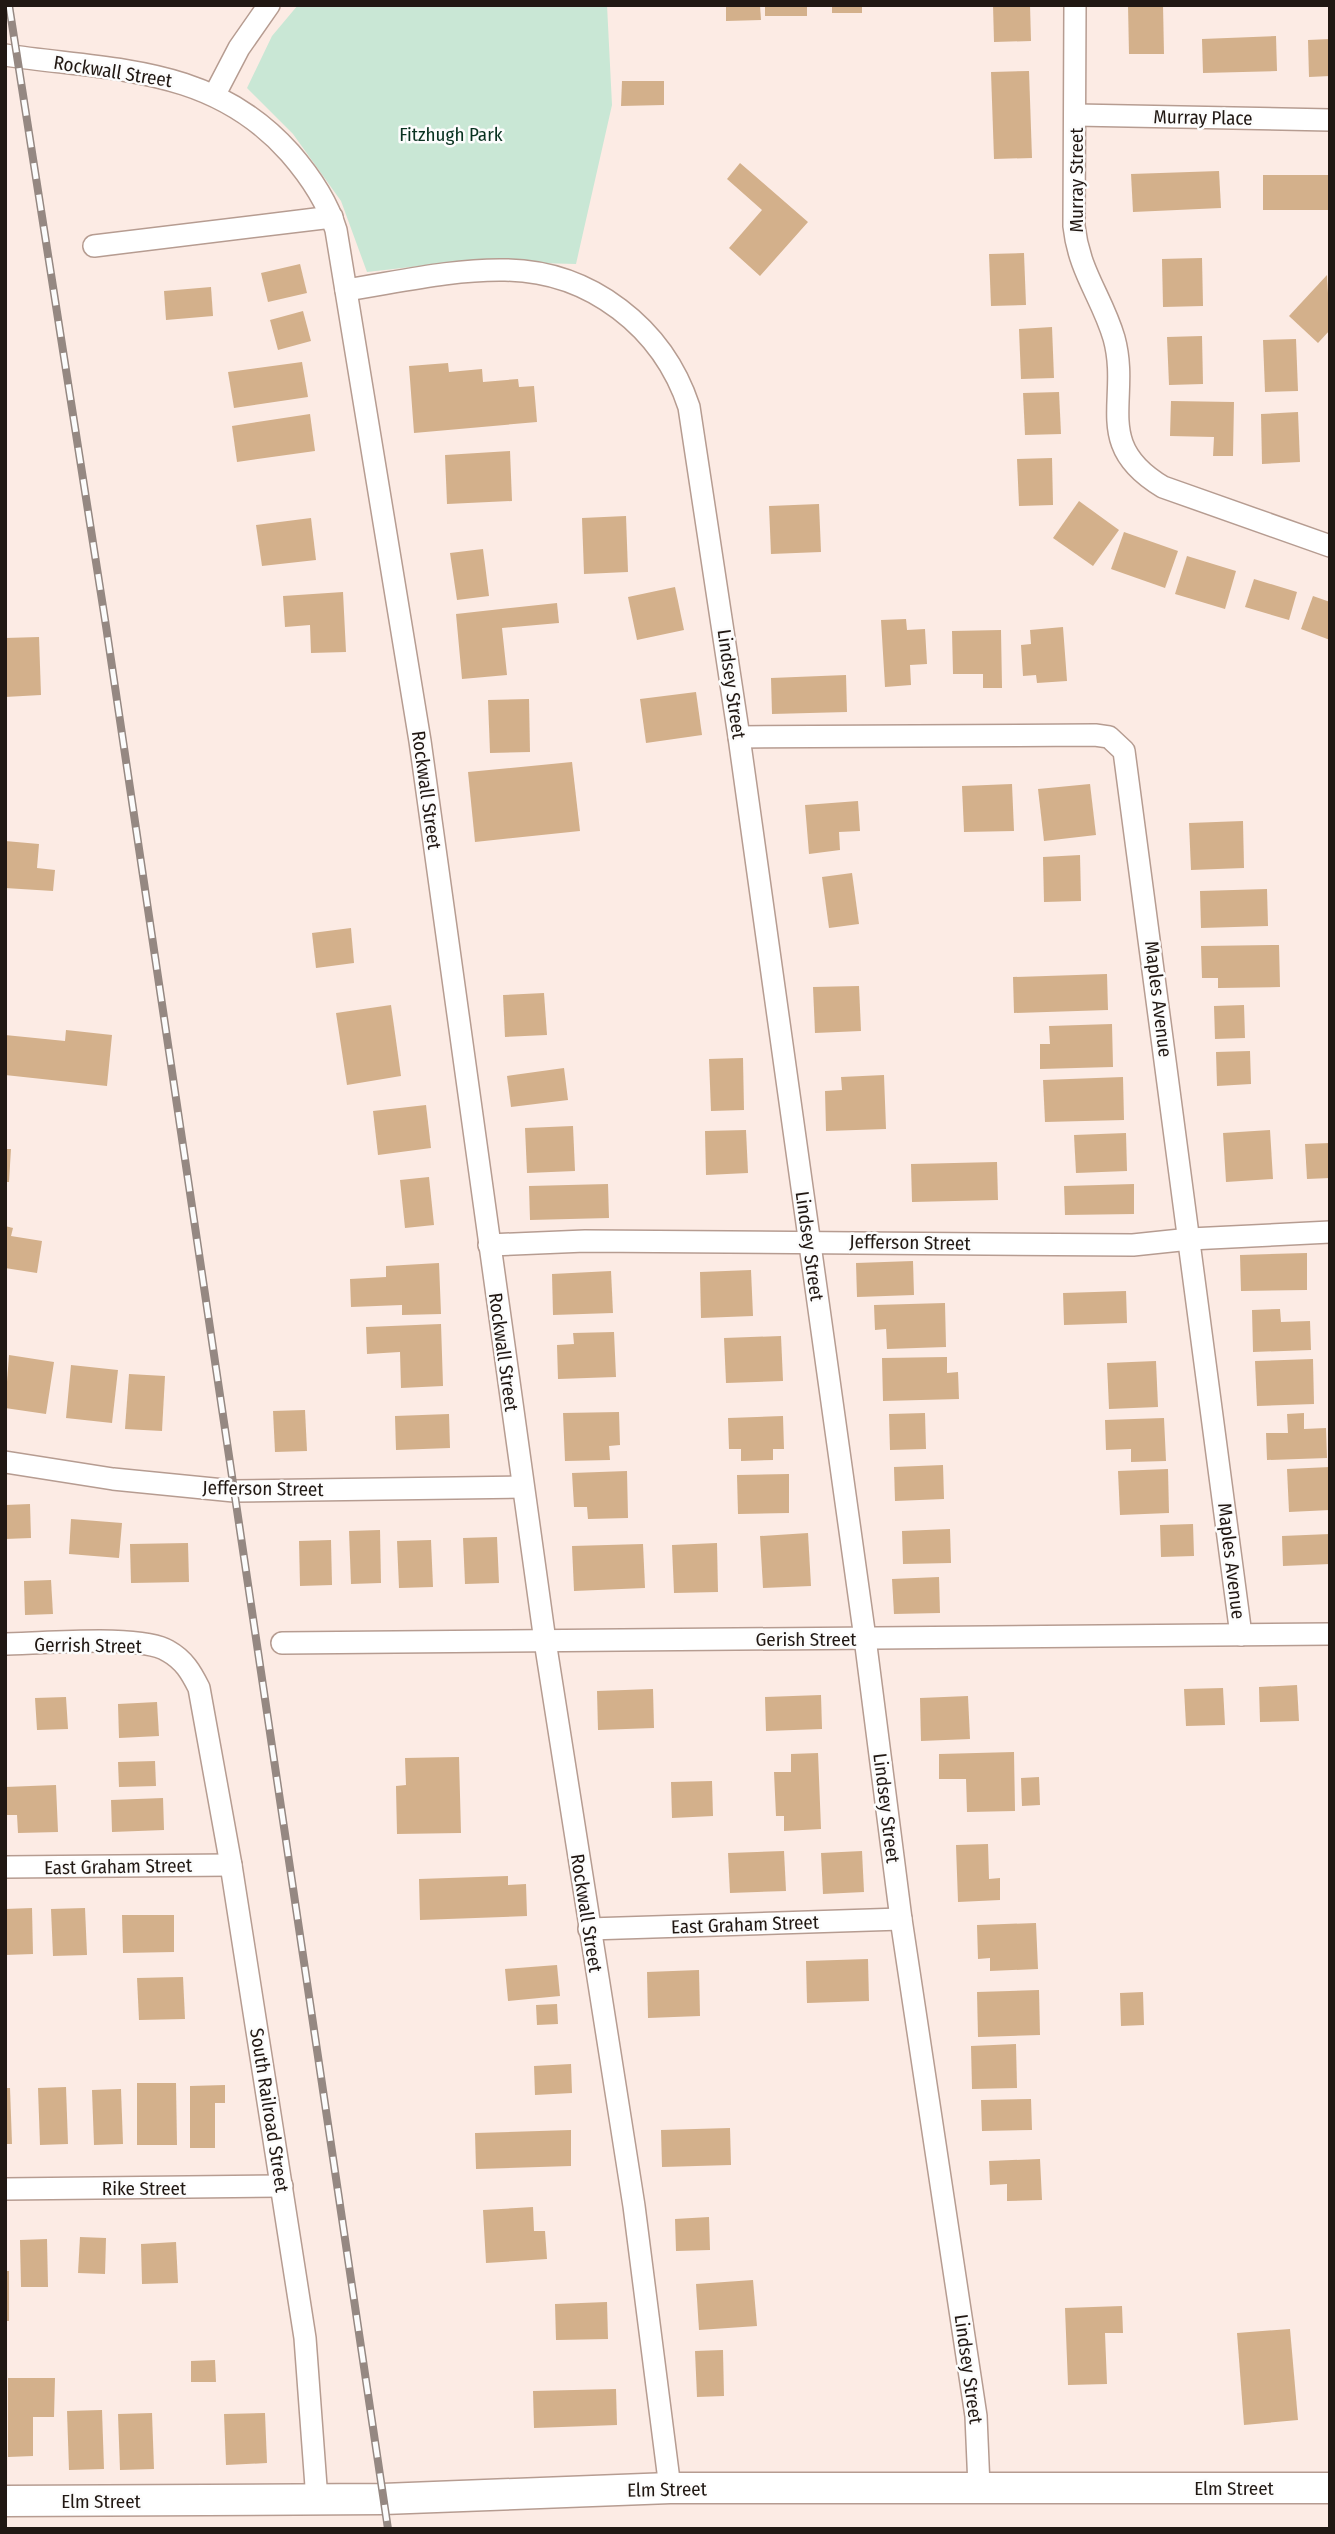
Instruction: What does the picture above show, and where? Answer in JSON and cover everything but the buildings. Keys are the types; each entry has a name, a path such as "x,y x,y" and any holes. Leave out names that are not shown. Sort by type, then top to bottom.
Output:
{"main road":[{"name":"Elm Street","path":"5,2501 317,2500 670,2488 1330,2488"}],"street":[{"path":"215,94 239,48 269,5"},
{"name":"Murray Street","path":"1075,5 1074,226 1077,251 1114,338 1119,434 1128,459 1144,476 1163,487 1330,546"},
{"name":"Rockwall Street","path":"5,55 158,76 215,94 247,113 274,135 311,180 332,217 420,741 545,1641 634,2206 670,2488"},
{"name":"Murray Place","path":"1076,115 1330,120"},
{"path":"94,246 332,217"},
{"name":"Lindsey Street","path":"346,290 477,271 524,271 589,289 630,316 657,343 676,372 694,426 810,1241 901,1919 976,2416 979,2487"},
{"name":"Maples Avenue","path":"739,737 1096,736 1109,737 1124,751 1241,1635"},
{"name":"Jefferson Street","path":"489,1245 586,1241 1133,1245 1190,1239 1330,1233"},
{"name":"Jefferson Street","path":"5,1462 113,1479 234,1491 523,1487"},
{"name":"Gerish Street","path":"282,1643 1330,1634"},
{"name":"Gerrish Street","path":"5,1644 127,1642 166,1649 188,1666 199,1688 206,1723"},
{"name":"South Railroad Street","path":"206,1723 231,1865 305,2339 317,2500"},
{"name":"East Graham Street","path":"5,1867 231,1865"},
{"name":"East Graham Street","path":"589,1928 901,1919"},
{"name":"Rike Street","path":"5,2189 282,2186"}],"green space":[{"name":"Fitzhugh Park","path":"298,5 607,5 612,105 576,264 464,261 367,272 341,201 293,134 247,88 272,36"}],"railway":[{"path":"9,5 106,626 388,2529"}]}
